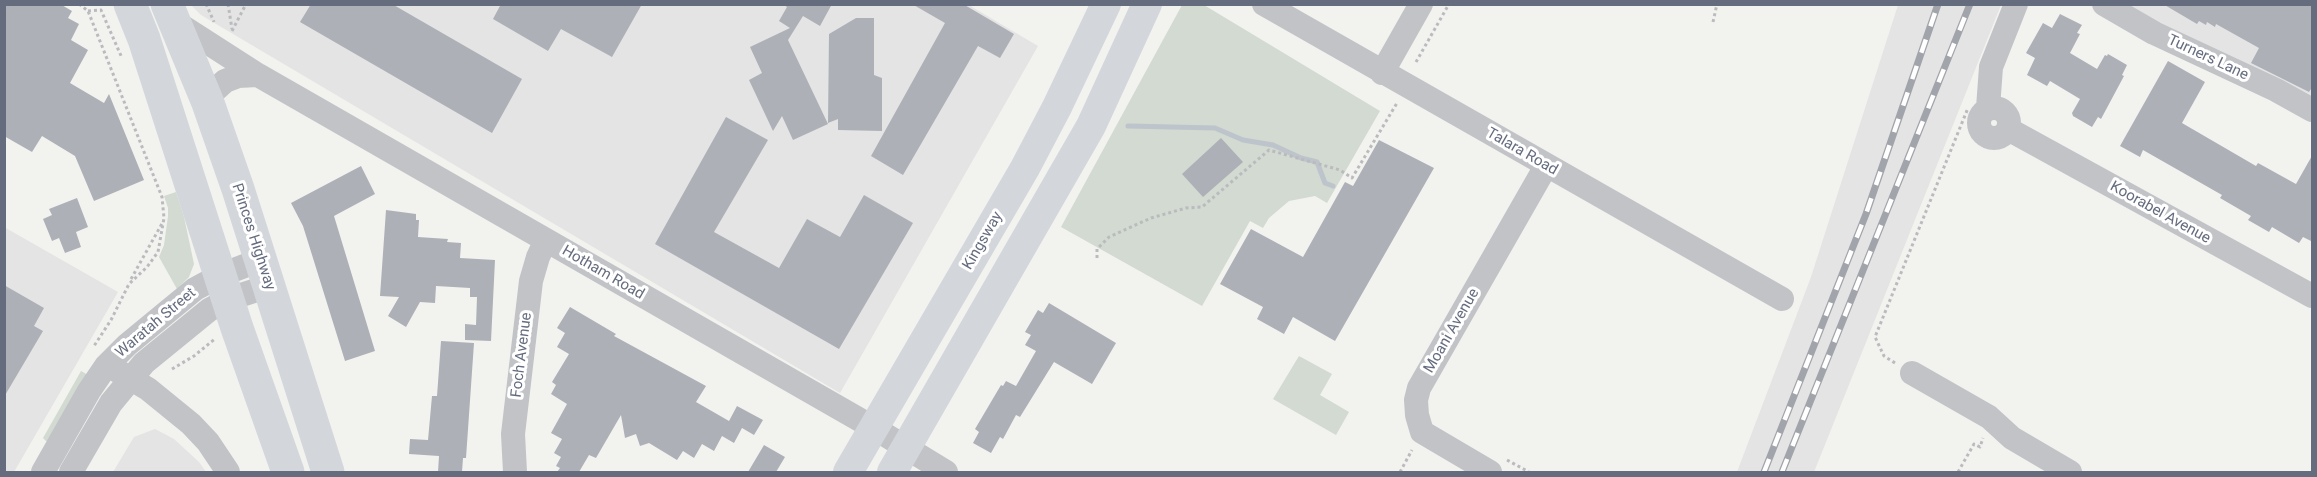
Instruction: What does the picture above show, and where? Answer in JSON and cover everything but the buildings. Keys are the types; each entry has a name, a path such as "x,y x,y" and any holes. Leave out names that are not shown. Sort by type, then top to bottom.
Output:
{"highway":[{"path":"115,7 144,39 288,472"},
{"name":"Princes Highway","path":"170,13 208,103 328,472"}],"main road":[{"name":"Kingsway","path":"848,472 1025,168 1106,4"},
{"path":"899,461 1091,126 1147,4"}],"street":[{"name":"Talara Road","path":"1263,4 1782,299"},
{"path":"1382,73 1421,4"},
{"path":"1980,105 1991,67 2016,4"},
{"name":"Turners Lane","path":"2104,4 2154,33 2276,90 2313,111"},
{"name":"Hotham Road","path":"170,13 258,75 874,428 899,461 946,472"},
{"path":"208,103 214,92 225,81 238,76 258,75"},
{"name":"Koorabel Avenue","path":"1980,105 1978,122 1982,133 1987,137 1999,137 2008,129 2312,295"},
{"name":"Moani Avenue","path":"1422,432 1417,415 1416,400 1419,388 1546,166"},
{"name":"Foch Avenue","path":"515,472 513,434 531,281 546,240"},
{"path":"225,287 265,273"},
{"name":"Waratah Street","path":"43,472 69,425 100,357 126,345 195,289 225,287"},
{"name":"Waratah Street","path":"71,472 111,403 139,383 144,363 196,320 225,287"},
{"path":"100,357 139,383 197,430 228,472"},
{"path":"1912,373 1989,417 2012,438 2070,472"},
{"path":"1422,432 1496,465"}],"path":[{"path":"79,4 88,11 162,197 165,218 158,252 147,267 129,284"},
{"path":"228,4 232,31 246,4"},
{"path":"1416,62 1449,4"},
{"path":"1713,22 1717,4"},
{"path":"88,11 115,7"},
{"path":"1097,258 1098,249 1109,237 1151,218 1186,208 1202,207 1269,150 1331,168 1352,178 1405,86"},
{"path":"1912,373 1884,356 1875,337 1958,128 1980,105"},
{"path":"100,357 111,320 165,218"},
{"path":"139,383 168,372 194,356 219,335"},
{"path":"1958,472 1974,444 1980,447 1989,417"},
{"path":"1400,472 1422,432"},
{"path":"1496,465 1529,472"}],"shaded area":[{"path":"967,4 1038,46 840,393 201,15 191,5"},
{"path":"1182,5 1204,5 1380,111 1327,203 1315,196 1289,201 1269,218 1263,228 1250,221 1202,306 1061,227"},
{"path":"1898,5 2001,5 1814,472 1737,472 1811,277"},
{"path":"2113,5 2312,5 2312,102"},
{"path":"176,192 194,264 189,277 177,289 159,257 164,245 168,216 164,196"},
{"path":"4,227 118,292 14,472 4,472"},
{"path":"1299,356 1332,374 1320,395 1349,412 1336,435 1273,399"},
{"path":"81,371 88,375 49,442 46,441 43,438"},
{"path":"155,429 174,439 199,462 206,472 113,472 134,437"}],"waterway":[{"path":"1128,126 1215,128 1243,140 1273,145 1301,158 1317,162 1325,183 1333,186"}],"railway":[{"path":"1764,472 1866,214 1938,4"},
{"path":"1782,472 1970,4"}]}
